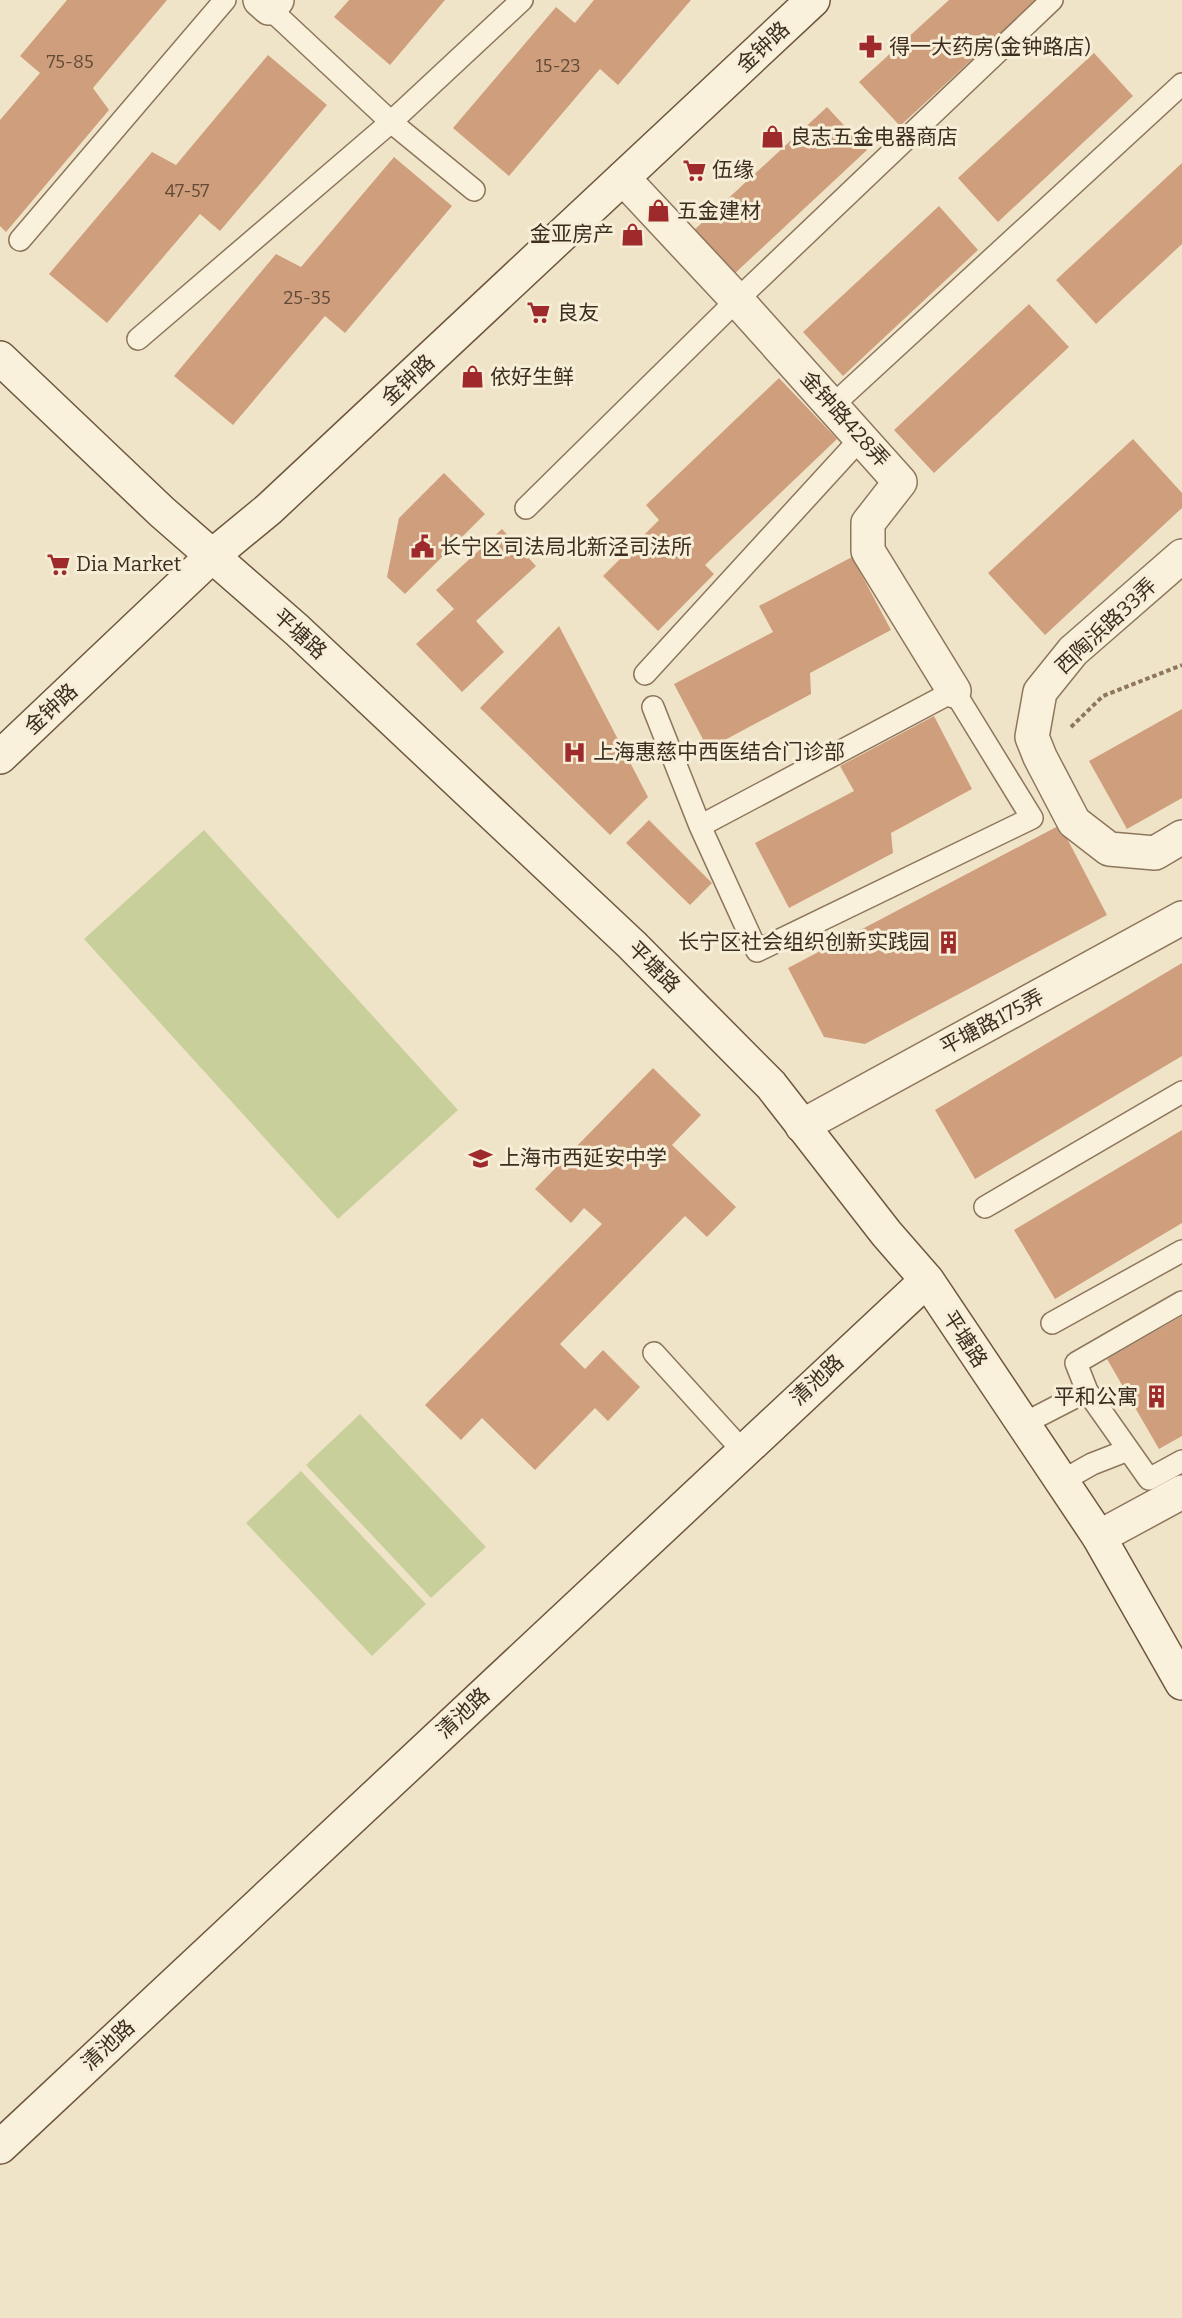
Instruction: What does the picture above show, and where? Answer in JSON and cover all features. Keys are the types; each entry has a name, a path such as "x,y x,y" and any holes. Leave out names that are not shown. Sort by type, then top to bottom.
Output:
{"street":[{"name":"金钟路","path":"0,757 213,556 278,501 813,0"},
{"name":"金钟路428弄","path":"623,178 833,405 900,482 868,523 868,551 954,691"},
{"name":"平塘路","path":"0,358 162,512 297,630 632,945 771,1085 886,1233 927,1280 1099,1537 1182,1683"},
{"name":"西陶浜路33弄","path":"1182,556 1073,651 1040,692 1032,737 1074,822 1109,849 1155,853 1182,837"},
{"name":"平塘路175弄","path":"802,1126 1182,918"},
{"name":"清池路","path":"0,2146 927,1280"},
{"path":"1099,1537 1182,1493"}],"lane":[{"path":"20,240 225,0"},
{"path":"138,339 391,122 522,0"},
{"path":"526,508 737,300 1052,0"},
{"path":"269,3 391,122 474,190"},
{"path":"833,405 1182,84"},
{"path":"645,674 862,437"},
{"path":"653,707 700,826 757,951 1032,818 954,691 700,826"},
{"path":"985,1207 1182,1092"},
{"path":"1052,1323 1182,1251"},
{"path":"1182,1302 1076,1363 1087,1391 1149,1479 1182,1461"},
{"path":"654,1353 743,1451"},
{"path":"1023,1424 1087,1391"},
{"path":"1062,1481 1092,1464 1128,1450"}],"path":[{"path":"1040,756 1103,696 1182,665"}],"green space":[{"path":"204,830 458,1110 338,1219 84,939"},
{"path":"360,1414 486,1547 431,1598 306,1465"},
{"path":"301,1471 426,1604 372,1656 246,1523"}],"building":[{"path":"67,0 167,0 93,88 109,110 6,232 0,226 0,120 40,73 20,56"},
{"path":"349,0 445,0 390,65 334,17"},
{"path":"594,0 691,0 618,85 600,69 509,176 453,128 556,7 575,23"},
{"path":"949,0 1036,0 900,126 859,82"},
{"path":"1094,53 1133,96 998,222 958,178"},
{"path":"268,55 327,105 220,231 200,214 107,323 49,274 152,152 176,165"},
{"path":"827,107 867,150 732,276 692,232"},
{"path":"394,157 452,206 345,333 325,316 233,425 174,376 276,254 301,267"},
{"path":"1182,163 1182,244 1096,324 1056,280"},
{"path":"939,206 978,250 843,376 803,332"},
{"path":"1029,304 1069,347 934,473 894,430"},
{"path":"779,378 837,439 705,565 714,574 658,631 603,576 659,520 646,505"},
{"path":"1133,439 1182,493 1182,508 1045,635 988,573"},
{"name":"长宁区司法局北新泾司法所","path":"444,473 485,514 405,594 387,577 399,518"},
{"path":"502,529 536,566 476,621 504,652 462,692 416,644 454,609 436,590"},
{"path":"852,557 891,630 810,673 811,694 708,749 674,684 773,632 759,606"},
{"name":"上海惠慈中西医结合门诊部","path":"559,626 648,797 610,835 480,708"},
{"path":"1182,709 1182,798 1127,829 1089,761"},
{"path":"934,716 972,789 891,833 893,853 789,908 755,843 854,791 840,766"},
{"path":"649,820 712,883 690,905 626,843"},
{"name":"长宁区社会组织创新实践园","path":"1060,825 1107,915 865,1044 824,1037 788,968"},
{"path":"1182,963 1182,1056 975,1179 935,1110"},
{"path":"653,1068 701,1115 672,1145 736,1207 707,1237 685,1216 560,1344 585,1369 603,1350 640,1387 608,1421 595,1408 535,1470 482,1418 461,1440 425,1405 602,1224 584,1208 571,1223 535,1189"},
{"path":"1182,1130 1182,1223 1055,1299 1014,1230"},
{"name":"平和公寓","path":"1182,1316 1182,1436 1159,1449 1107,1359"}],"place":[{"name":"得一大药房(金钟路店)","path":"871,47"},
{"name":"良志五金电器商店","path":"772,137"},
{"name":"伍缘","path":"694,170"},
{"name":"五金建材","path":"659,211"},
{"name":"金亚房产","path":"632,234"},
{"name":"良友","path":"539,313"},
{"name":"依好生鲜","path":"472,377"},
{"name":"长宁区司法局北新泾司法所","path":"422,547"},
{"name":"Dia Market","path":"58,564"},
{"name":"上海惠慈中西医结合门诊部","path":"575,752"},
{"name":"长宁区社会组织创新实践园","path":"948,942"},
{"name":"上海市西延安中学","path":"481,1158"},
{"name":"平和公寓","path":"1156,1397"}]}
